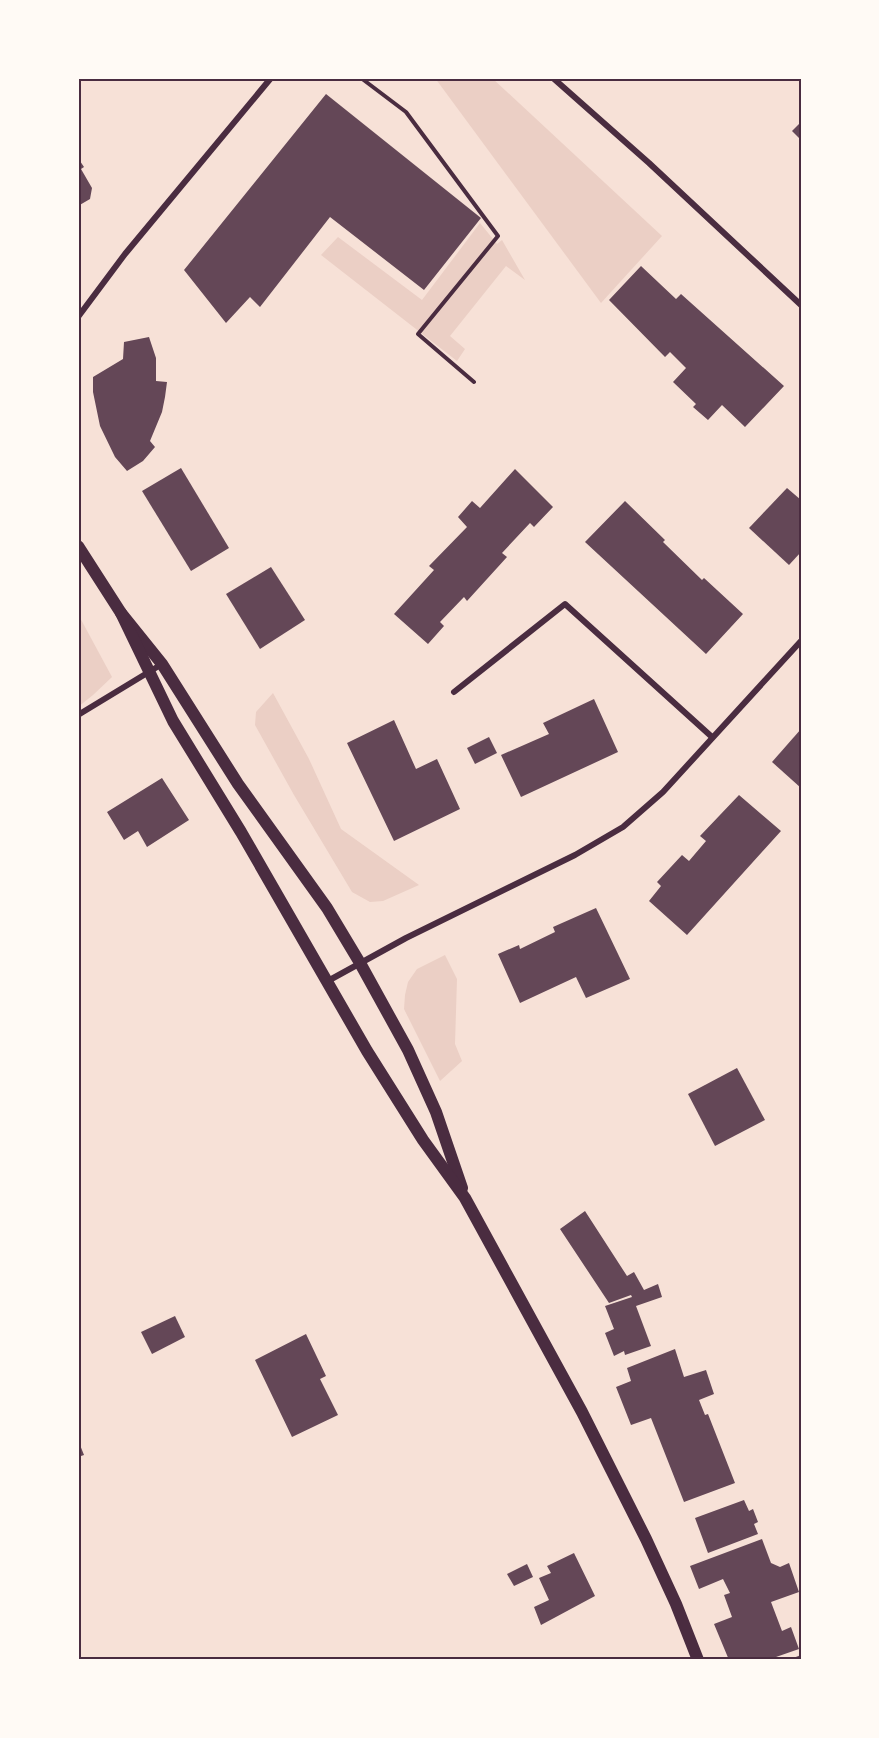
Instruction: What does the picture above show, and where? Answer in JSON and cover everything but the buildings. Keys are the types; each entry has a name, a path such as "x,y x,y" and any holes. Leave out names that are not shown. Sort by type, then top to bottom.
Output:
{"main road":[{"path":"78,546 121,613 162,664 238,784 327,908 360,963 408,1050 436,1112 454,1159 465,1198"},
{"path":"121,613 173,721 241,832 326,982 423,1140 465,1198 559,1369 646,1539 676,1604 698,1660"}],"street":[{"path":"78,317 125,255 271,78"},
{"path":"554,78 801,305"},
{"path":"78,486 78,498"},
{"path":"454,692 565,604 712,737"},
{"path":"326,982 623,827 663,792 801,641"},
{"path":"78,715 162,664"}],"path":[{"path":"361,78 406,112 498,236 418,334 474,382"}],"shaded area":[{"path":"435,78 492,78 662,236 601,303"},
{"path":"480,223 497,244 502,240 525,280 506,266 450,336 465,349 457,361 321,255 338,237 422,300"},
{"path":"78,614 112,677 78,707"},
{"path":"273,693 309,759 341,829 419,885 383,901 370,902 352,892 255,725 256,712"},
{"path":"445,955 457,979 455,1044 462,1061 440,1081 404,1009 408,982 417,969"}]}
